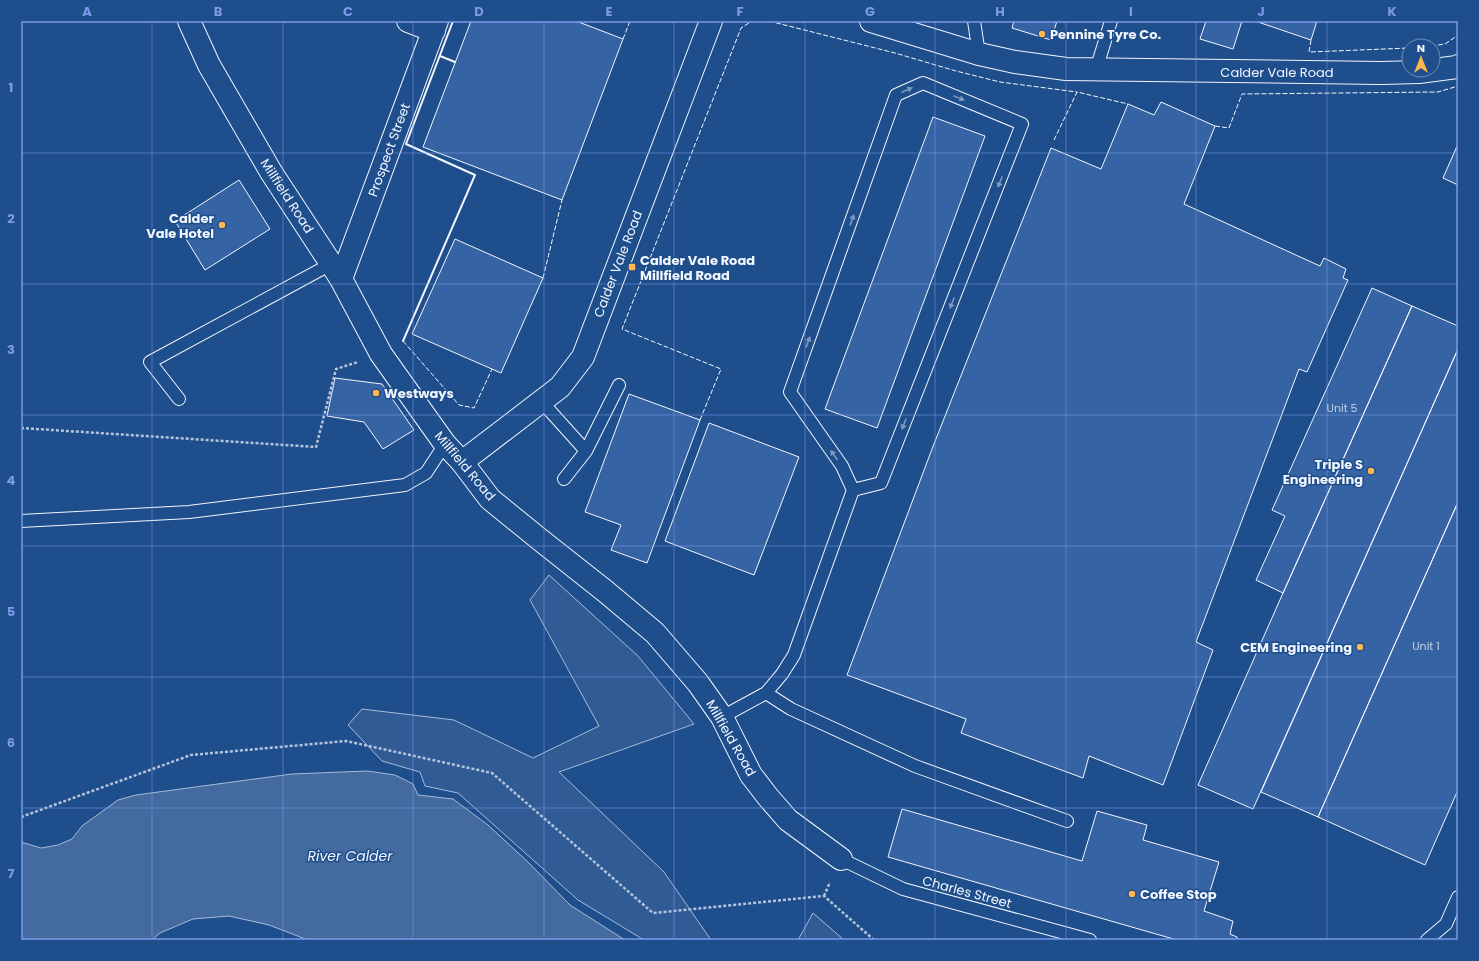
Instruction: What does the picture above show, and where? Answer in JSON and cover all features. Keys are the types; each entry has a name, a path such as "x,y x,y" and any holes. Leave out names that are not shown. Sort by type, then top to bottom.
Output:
{"street":[{"name":"Millfield Road","path":"189,21 209,66 271,172 336,272 381,354 445,444 462,462 490,499 655,633 698,683 722,717 751,775 768,797 788,820 841,858"},
{"path":"408,21 436,26"},
{"name":"Calder Vale Road","path":"462,462 542,402 560,386 583,357 712,21"},
{"name":"Calder Vale Road","path":"871,21 979,54 1015,62 1066,69 1381,73 1419,72 1458,66"},
{"name":"Prospect Street","path":"336,272 436,26"}],"lane":[{"path":"974,21 979,54"},
{"path":"1096,70 1111,21"},
{"path":"722,717 766,693 782,674 794,655 853,490 842,466 790,392 896,95 923,83 1022,124 881,483 853,490"},
{"path":"179,399 150,362 336,272"},
{"path":"564,479 586,451 619,385"},
{"path":"542,402 586,451"},
{"path":"21,521 189,512 405,485 426,473 445,444"},
{"path":"766,693 791,709 915,766 1067,821"},
{"name":"Charles Street","path":"841,858 903,889 1090,940"},
{"path":"1427,940 1446,924 1458,897"}],"path":[{"path":"21,428 316,447 336,369 381,354"},
{"path":"21,817 191,755 346,741 492,773 653,913 824,896 874,940"}],"shaded area":[{"path":"549,575 638,656 694,724 559,772 664,872 711,940 644,940 578,900 458,793 425,786 420,772 382,761 348,725 362,709 454,720 533,758 599,726 530,600"},
{"path":"813,913 844,940 798,940"}],"water":[{"name":"River Calder","path":"367,771 395,775 413,784 418,795 453,799 488,825 528,862 570,905 625,940 308,940 269,925 229,916 193,919 160,933 152,940 21,940 21,842 41,848 58,845 72,839 82,826 118,800 136,795 292,774"}],"building":[{"path":"471,21 576,21 623,39 562,200 423,147"},
{"name":"Pennine Tyre Co.","path":"1014,21 1057,21 1051,40 1012,28"},
{"path":"1206,21 1242,21 1233,49 1200,39"},
{"path":"1255,21 1317,21 1311,40"},
{"path":"1161,102 1215,126 1184,204 1320,266 1324,258 1346,269 1343,278 1348,280 1307,372 1299,369 1196,642 1213,650 1163,785 1089,756 1083,778 961,733 966,719 847,675 932,449 1051,148 1101,169 1128,104 1154,115"},
{"path":"933,117 985,136 877,428 825,409"},
{"path":"1458,144 1458,185 1443,178"},
{"name":"Calder Vale Hotel","path":"239,180 270,229 205,270 175,221"},
{"path":"455,239 543,278 501,373 412,334"},
{"name":"Triple S Engineering","path":"1372,288 1412,306 1283,593 1256,580 1285,516 1272,510"},
{"name":"Triple S Engineering","path":"1412,306 1458,326 1458,349 1253,809 1198,785"},
{"name":"CEM Engineering","path":"1458,349 1458,502 1318,817 1261,792"},
{"path":"335,378 382,384 414,430 383,449 364,422 327,416"},
{"path":"629,394 700,420 647,563 611,550 621,525 585,512"},
{"path":"709,423 799,457 754,575 665,541"},
{"path":"1458,502 1458,790 1425,865 1318,817"},
{"path":"902,809 1082,861 1097,811 1147,825 1143,840 1219,862 1204,911 1233,921 1230,934 1237,937 1237,940 1177,940 888,857"}],"fence":[{"path":"623,39 630,21"},
{"path":"700,420 721,369 622,329 741,28 752,21"},
{"path":"769,21 895,53 1000,82 1077,92"},
{"path":"1441,45 1445,44 1458,35"},
{"path":"1311,40 1309,52 1401,48"},
{"path":"1215,126 1229,128 1242,94 1438,92 1458,86"},
{"path":"1054,140 1077,92 1128,104"},
{"path":"543,278 562,200"},
{"path":"403,341 459,405 474,408 492,369"}],"wall":[{"path":"403,341 475,175 406,144 453,21"},
{"path":"440,56 455,62"}],"place":[{"name":"Pennine Tyre Co.","path":"1042,34"},
{"name":"Calder Vale Hotel","path":"222,225"},
{"name":"Calder Vale Road Millfield Road","path":"632,267"},
{"name":"Westways","path":"376,393"},
{"name":"Triple S Engineering","path":"1371,471"},
{"name":"CEM Engineering","path":"1360,647"},
{"name":"Coffee Stop","path":"1132,894"}]}
